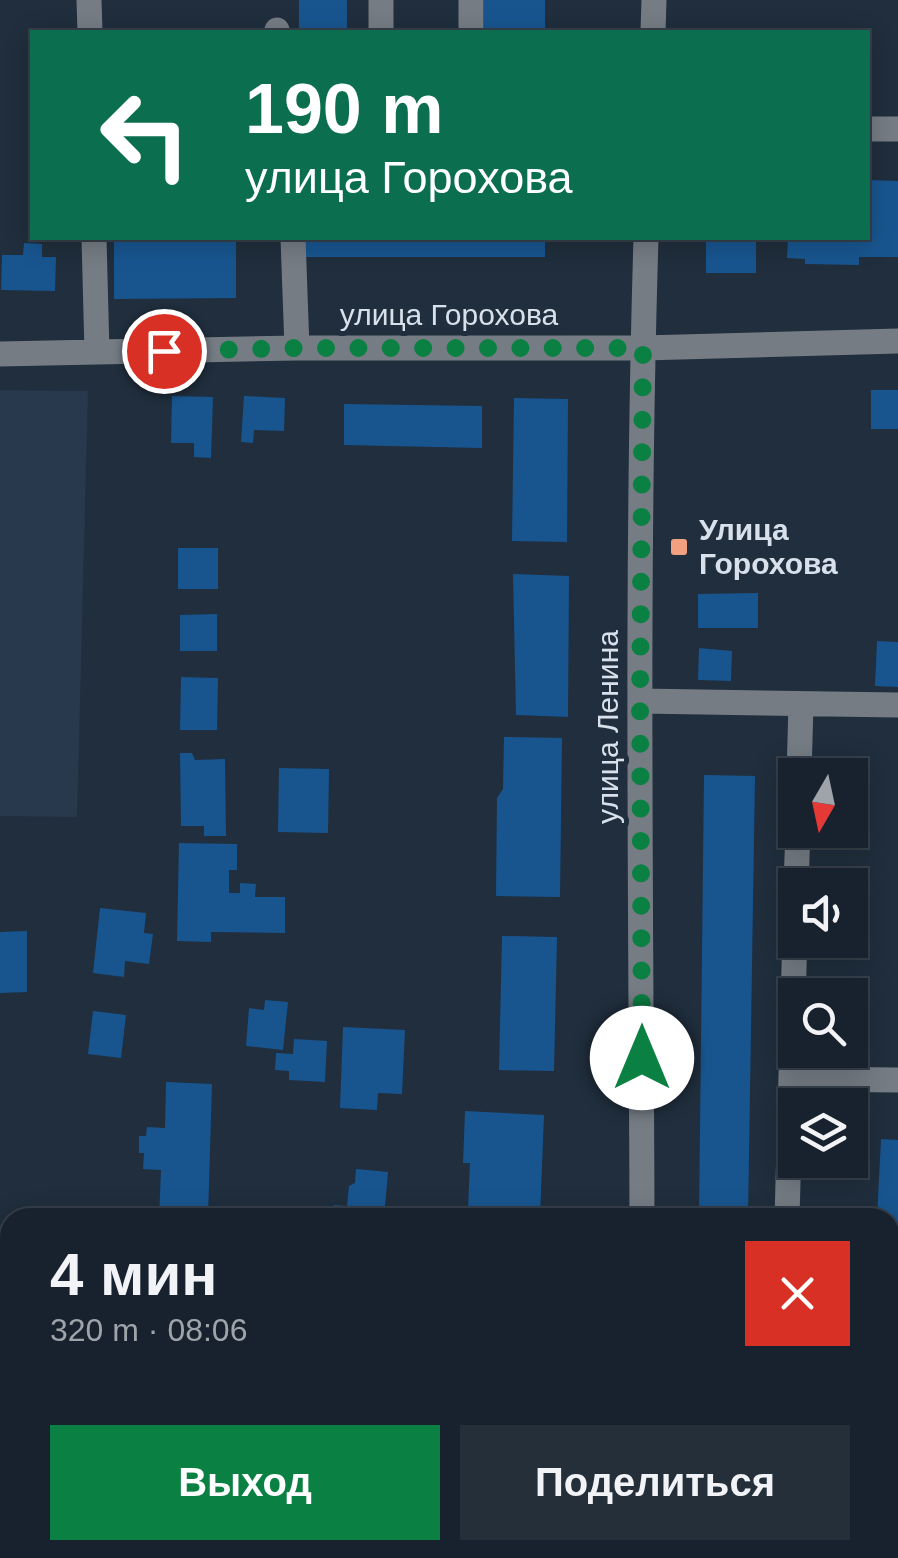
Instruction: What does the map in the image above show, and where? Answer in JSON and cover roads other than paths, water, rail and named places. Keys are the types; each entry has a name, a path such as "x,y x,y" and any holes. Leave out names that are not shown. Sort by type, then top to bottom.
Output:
{"street":[{"path":"89,0 90,30"},
{"path":"381,30 382,0"},
{"path":"471,30 472,0"},
{"path":"653,30 654,0"},
{"path":"870,129 898,129"},
{"path":"94,240 97,352"},
{"path":"294,240 297,348"},
{"name":"улица Ленина","path":"642,1208 640,701 646,240"},
{"name":"улица Горохова","path":"0,354 297,348 643,348 898,341"},
{"path":"640,701 898,705"},
{"path":"799,758 801,704"},
{"path":"787,1208 794,958"},
{"path":"791,1078 898,1080"}],"place":[{"name":"Улица Горохова","path":"679,547"}]}
